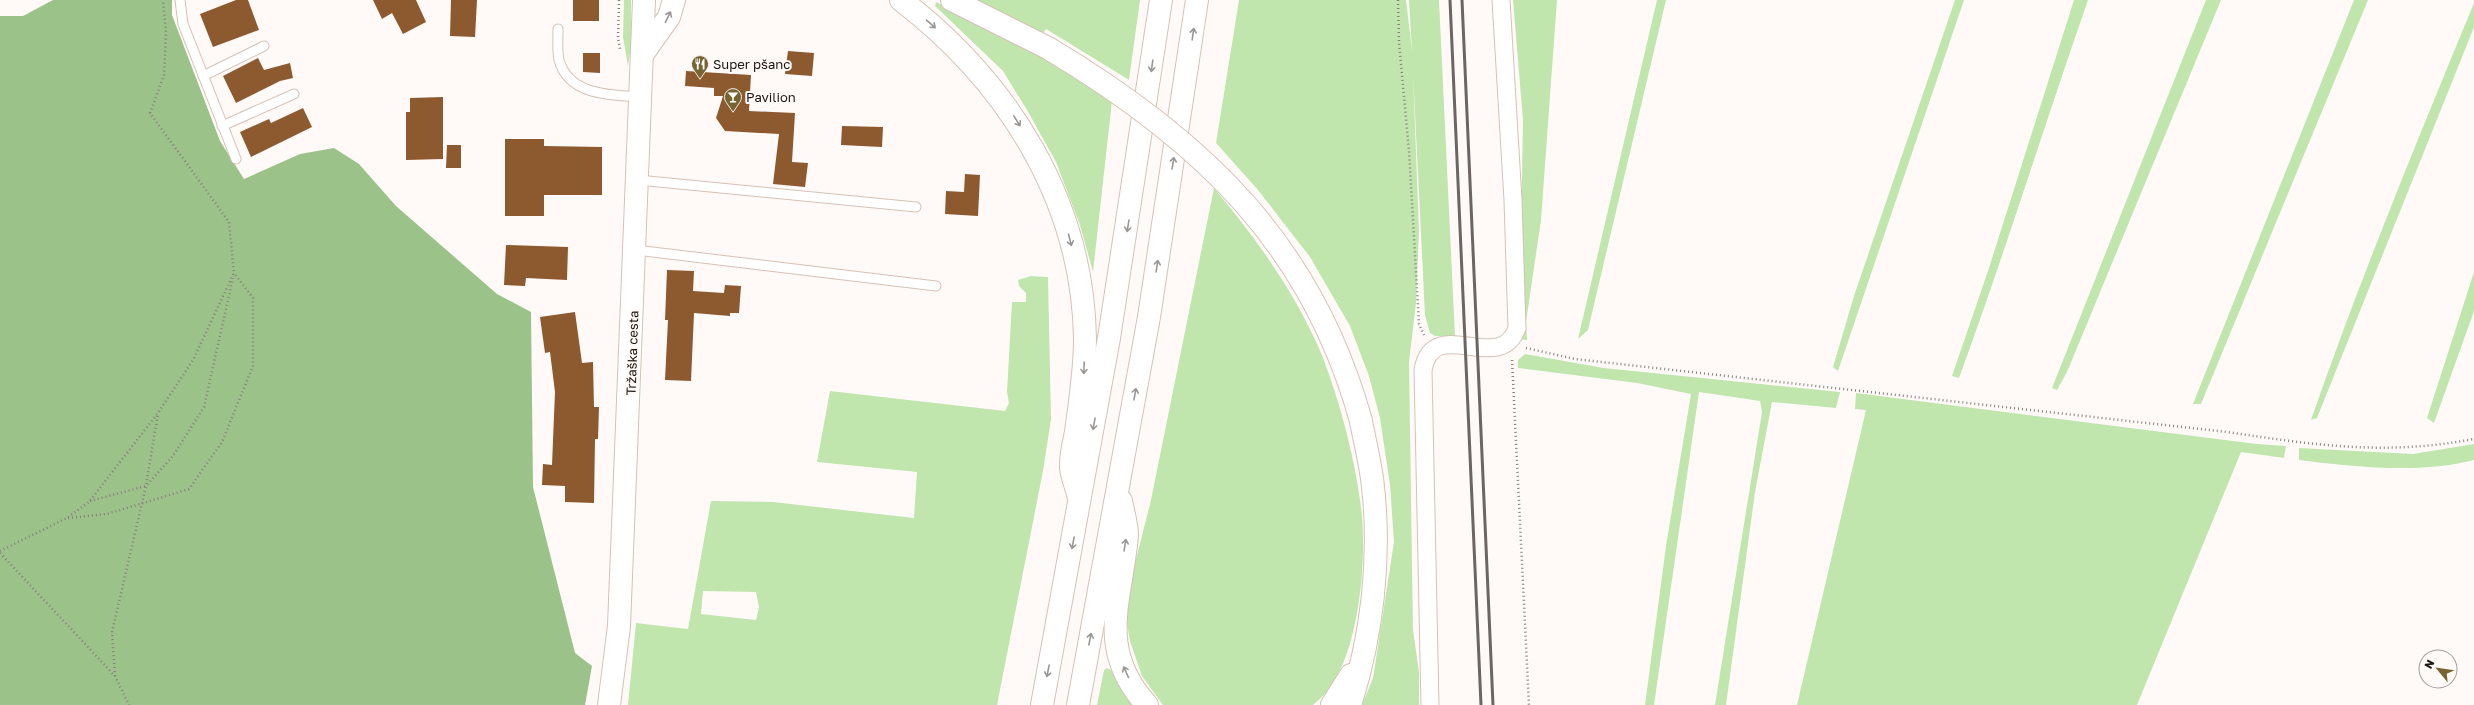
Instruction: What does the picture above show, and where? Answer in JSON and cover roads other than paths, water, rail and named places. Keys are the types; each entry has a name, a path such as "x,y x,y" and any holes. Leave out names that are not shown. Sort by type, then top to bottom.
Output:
{"main road":[{"name":"Tržaška cesta","path":"609,705 619,626 636,250 644,0"},
{"path":"642,56 669,17 674,0"},
{"path":"901,0 951,42 971,62 1015,117 1042,167 1068,232 1083,303 1084,373 1071,468 1080,505"},
{"path":"952,0 1048,48 1108,86 1158,122 1208,164 1254,212 1296,269 1318,307 1345,367 1362,421 1373,487 1376,543 1374,591 1367,639 1350,705"},
{"path":"1042,705 1080,505 1131,203 1161,0"},
{"path":"1078,705 1152,302 1197,0"},
{"path":"1119,488 1127,534 1115,608 1115,630 1124,667 1131,684 1147,705"},
{"path":"1332,705 1351,675 1367,639"}],"street":[{"path":"1430,705 1423,370 1425,358 1430,351 1450,344 1492,349 1508,344 1517,328 1513,200 1501,0"}],"lane":[{"path":"180,0 183,24 236,159"},
{"path":"558,29 559,60 568,78 585,89 608,94 641,97"},
{"path":"203,76 264,46"},
{"path":"222,126 294,94"},
{"path":"638,180 916,206"},
{"path":"636,250 936,286"}],"railway":[{"path":"1450,0 1481,705"},
{"path":"1462,0 1493,705"}],"place":[{"name":"Super pšanc","path":"700,79"},
{"name":"Pavilion","path":"733,112"}]}
